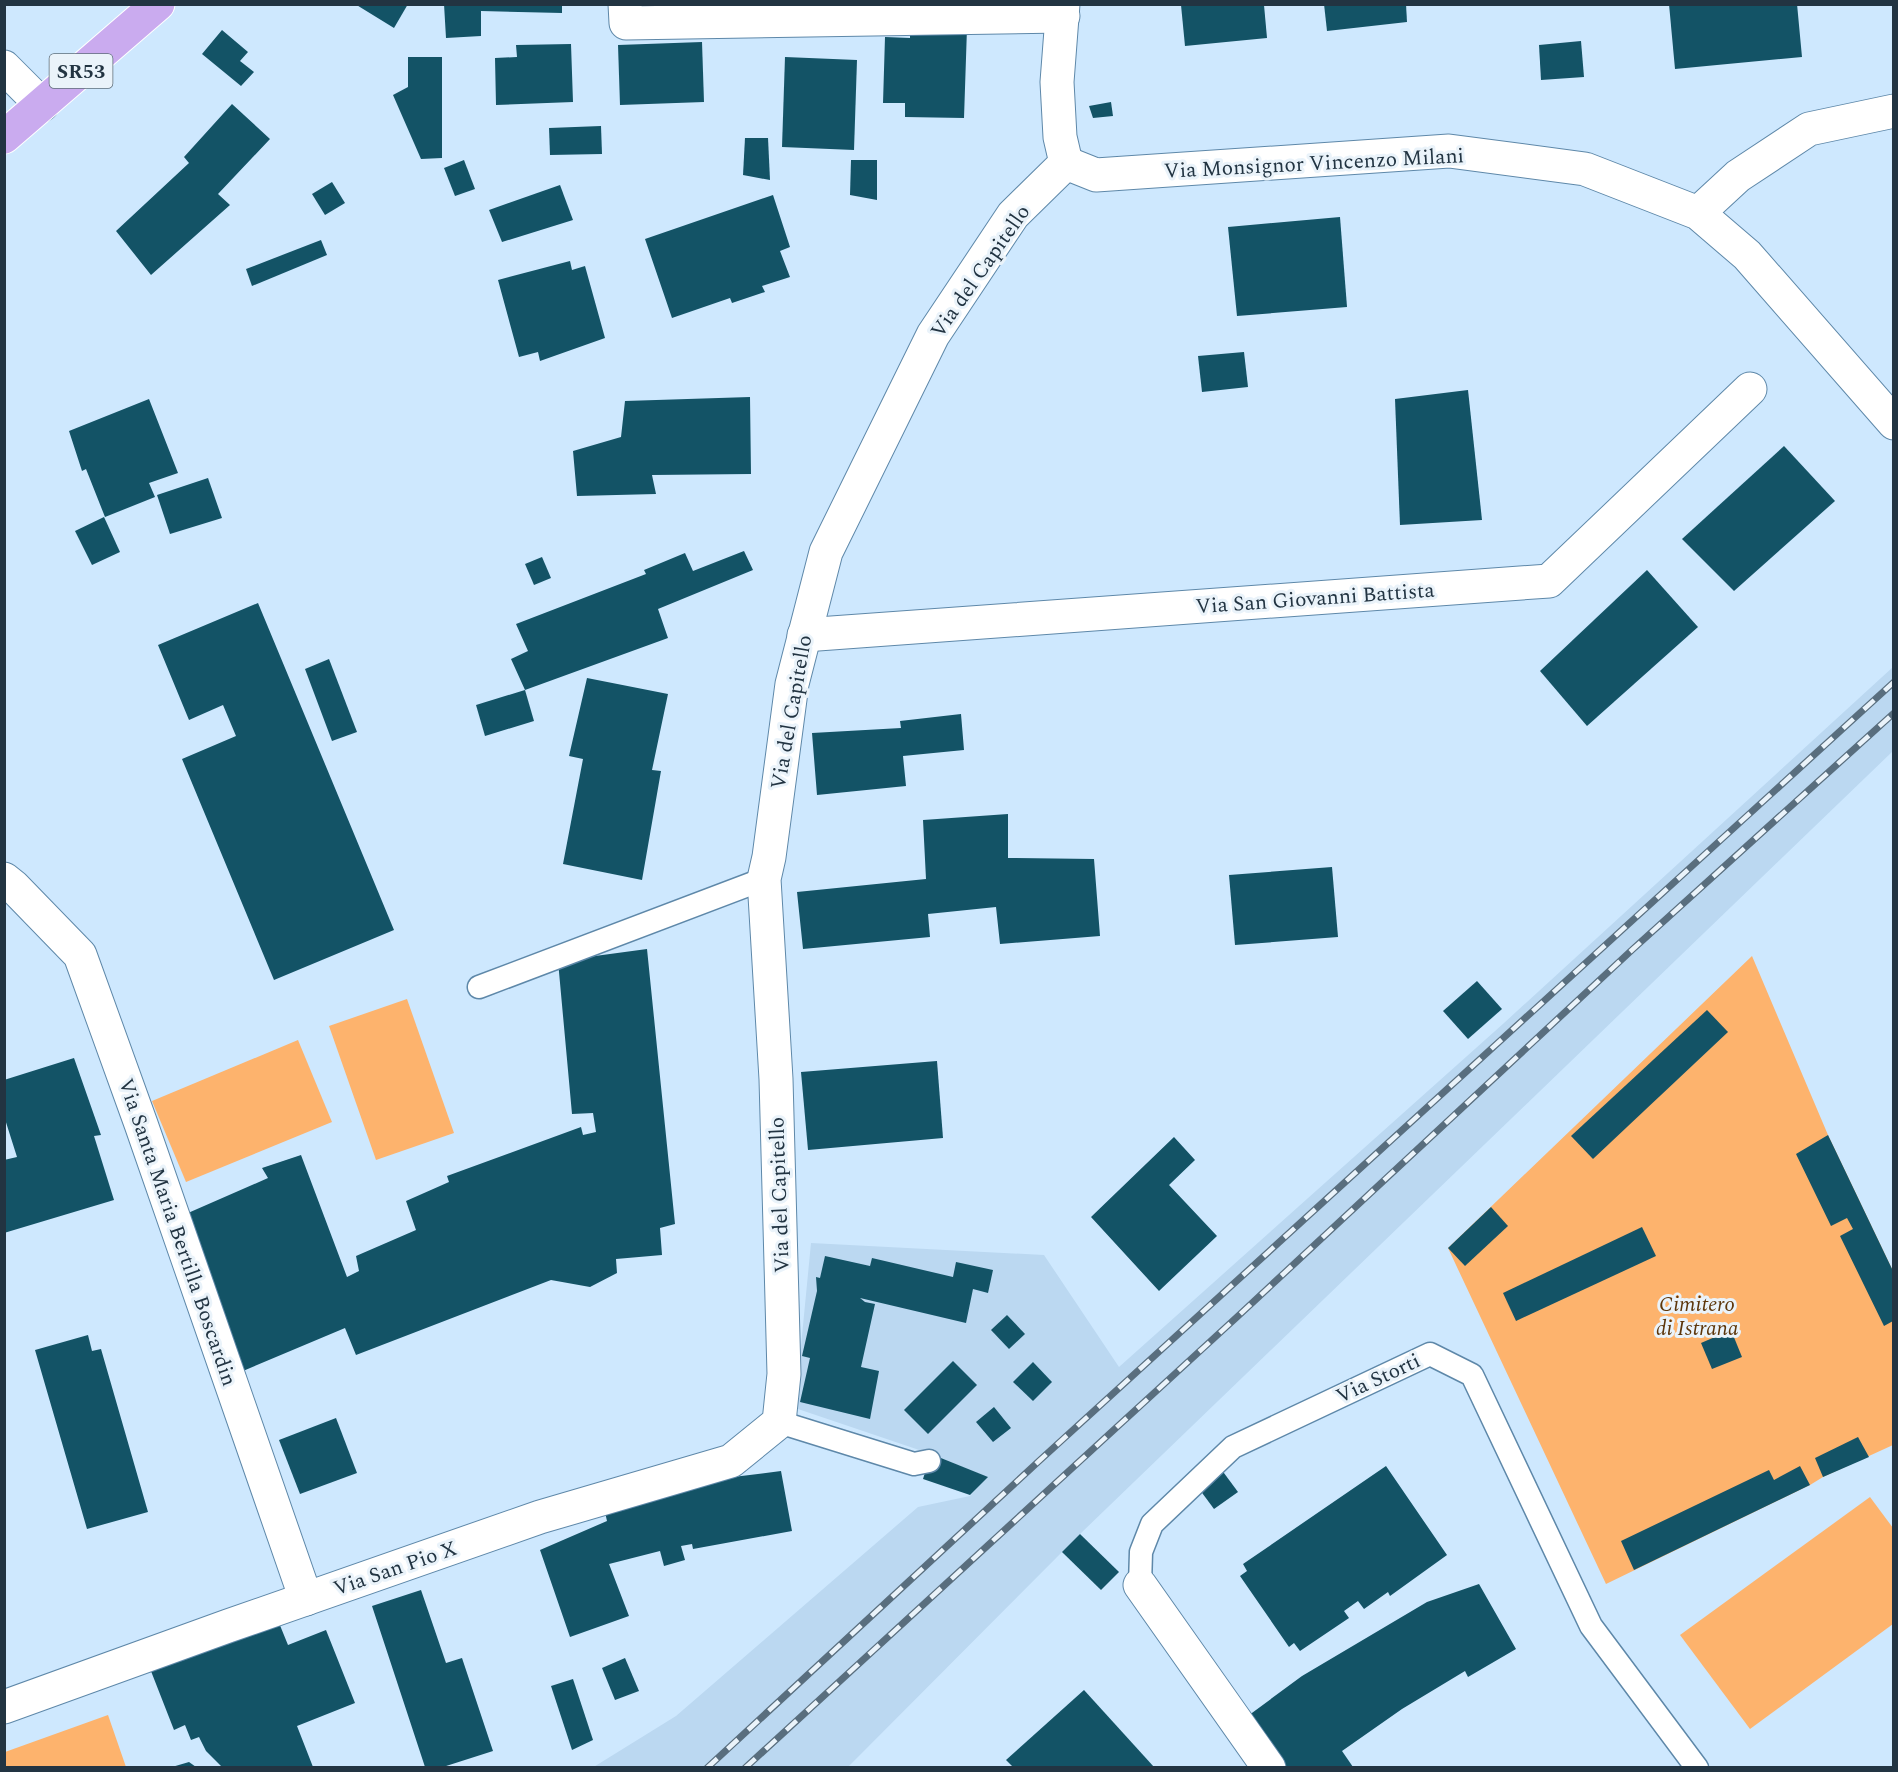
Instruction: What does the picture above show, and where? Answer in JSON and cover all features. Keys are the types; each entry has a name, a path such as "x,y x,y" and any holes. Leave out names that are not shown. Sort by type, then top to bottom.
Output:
{"main road":[{"name":"SR53","path":"4,136 158,4"}],"street":[{"path":"625,4 626,23 1063,10 1057,82 1060,137 1066,163"},
{"path":"4,67 42,105"},
{"path":"1698,213 1738,176 1809,129 1893,111"},
{"name":"Via Monsignor Vincenzo Milani","path":"1066,163 1096,175 1449,151 1585,169 1698,213 1748,255 1893,423"},
{"name":"Via del Capitello","path":"779,1422 784,1374 776,1079 764,879 769,857 792,684 826,552 933,335 1013,215 1066,163"},
{"name":"Via San Giovanni Battista","path":"804,635 1549,581 1750,389"},
{"name":"Via Santa Maria Bertilla Boscardin","path":"8,889 80,955 306,1599"},
{"name":"Via San Pio X","path":"4,1707 540,1517 731,1461 779,1422"},
{"name":"Via Storti","path":"1140,1586 1269,1767"}],"lane":[{"path":"479,987 764,879"},
{"name":"Via Storti","path":"1140,1586 1141,1552 1152,1524 1233,1447 1430,1354 1472,1375 1591,1626 1697,1767"},
{"path":"779,1422 914,1464 929,1461"}],"shaded area":[{"path":"1893,667 1893,751 1080,1534 848,1767 592,1768 676,1716 918,1507 970,1496 987,1477 931,1454 795,1408 811,1243 1044,1255 1119,1367 1504,1023"}],"green space":[{"name":"Cimitero di Istrana","path":"1752,956 1828,1135 1893,1271 1893,1445 1606,1584 1448,1248"},
{"path":"407,999 454,1133 376,1160 329,1026"},
{"path":"298,1040 332,1122 186,1182 152,1101"},
{"path":"1870,1497 1893,1528 1893,1624 1750,1729 1680,1635"},
{"path":"108,1715 126,1767 5,1767 5,1752"}],"building":[{"path":"355,4 408,4 394,28"},
{"path":"444,4 562,4 562,13 481,11 481,36 446,38"},
{"path":"1324,4 1406,4 1407,22 1327,31"},
{"path":"1669,4 1797,4 1802,57 1675,69"},
{"path":"1181,5 1264,5 1267,38 1185,46"},
{"path":"910,27 967,28 964,118 905,117 905,103 883,103 885,37 910,38"},
{"path":"222,30 248,52 240,61 254,72 241,86 202,54"},
{"path":"1581,41 1584,77 1541,80 1539,45"},
{"path":"702,42 704,102 620,105 618,45"},
{"path":"571,44 573,102 496,105 495,58 517,57 516,45"},
{"path":"408,57 442,57 442,158 421,159 393,95 408,87"},
{"path":"785,57 857,60 854,150 782,147"},
{"path":"1111,102 1113,116 1093,118 1089,106"},
{"path":"232,104 270,139 218,194 230,205 151,275 116,231 189,163 184,157"},
{"path":"601,126 602,154 550,155 549,128"},
{"path":"745,138 768,138 770,180 743,175"},
{"path":"464,160 475,189 455,196 444,168"},
{"path":"851,160 877,160 877,200 850,195"},
{"path":"332,182 345,203 325,215 312,194"},
{"path":"560,185 573,220 502,242 489,210"},
{"path":"773,195 790,247 780,251 790,277 762,286 765,292 732,303 730,298 672,318 645,239"},
{"path":"1340,217 1347,307 1237,316 1228,227"},
{"path":"321,240 327,255 252,286 246,269"},
{"path":"570,261 572,270 585,266 605,338 540,361 538,352 519,357 498,280"},
{"path":"1244,352 1248,387 1202,392 1198,356"},
{"path":"1468,390 1482,520 1400,525 1395,399"},
{"path":"750,397 751,474 652,475 656,494 577,496 573,451 621,437 625,401"},
{"path":"149,399 178,473 149,483 155,497 105,517 86,469 82,471 69,431"},
{"path":"1784,446 1835,501 1734,591 1682,539"},
{"path":"208,478 222,518 170,534 157,495"},
{"path":"104,517 120,552 92,565 75,531"},
{"path":"744,551 753,570 658,609 668,638 525,690 511,659 528,651 516,624 646,574 644,570 685,553 693,571"},
{"path":"542,557 551,578 534,585 525,564"},
{"path":"1647,570 1698,627 1587,726 1540,671"},
{"path":"258,603 394,930 274,980 182,759 236,736 223,705 189,720 158,645"},
{"path":"329,659 357,732 332,741 305,669"},
{"path":"587,678 668,694 652,770 661,771 642,880 563,864 583,759 569,756"},
{"path":"525,690 534,721 485,736 476,705"},
{"path":"961,714 964,750 903,756 906,786 817,795 812,733 901,728 900,721"},
{"path":"1008,814 1008,858 1094,859 1100,936 1000,944 996,907 928,914 930,937 803,949 797,892 926,879 923,820"},
{"path":"1332,867 1338,937 1235,945 1229,875"},
{"path":"647,949 675,1224 660,1228 662,1255 616,1259 617,1273 590,1287 551,1280 356,1355 345,1328 243,1371 188,1213 268,1178 262,1168 301,1155 347,1277 359,1271 356,1256 416,1230 406,1201 449,1182 447,1176 581,1127 583,1135 596,1132 593,1113 572,1114 558,961"},
{"path":"1477,981 1502,1009 1468,1039 1443,1011"},
{"path":"1707,1010 1728,1032 1593,1159 1571,1136"},
{"path":"74,1058 101,1135 94,1136 114,1200 4,1233 4,1160 17,1157 4,1116 4,1080"},
{"path":"937,1061 943,1138 808,1150 801,1072"},
{"path":"1828,1135 1893,1271 1893,1321 1884,1326 1840,1236 1853,1229 1847,1218 1831,1226 1796,1154"},
{"path":"1174,1137 1195,1160 1169,1185 1217,1236 1159,1291 1091,1217"},
{"path":"1491,1207 1508,1226 1465,1266 1448,1248"},
{"path":"1642,1227 1656,1256 1516,1321 1503,1293"},
{"path":"825,1256 870,1266 872,1258 953,1277 956,1262 993,1270 988,1293 973,1289 966,1323 860,1298 865,1302 875,1304 861,1367 879,1371 870,1419 800,1402 810,1358 802,1356 817,1291 816,1277 820,1278"},
{"path":"1007,1315 1025,1334 1009,1349 991,1330"},
{"path":"1731,1330 1742,1357 1712,1369 1701,1343"},
{"path":"88,1335 92,1351 101,1349 148,1512 87,1529 35,1350"},
{"path":"953,1361 977,1385 928,1434 904,1410"},
{"path":"1033,1362 1052,1382 1033,1401 1013,1382"},
{"path":"994,1407 1011,1428 993,1442 976,1422"},
{"path":"336,1418 357,1473 300,1494 279,1440"},
{"path":"1858,1437 1869,1457 1823,1477 1815,1458"},
{"path":"931,1454 988,1477 970,1495 923,1479"},
{"path":"1386,1466 1447,1555 1390,1596 1388,1592 1364,1609 1358,1601 1344,1611 1349,1618 1300,1651 1294,1643 1289,1647 1240,1576 1247,1571 1243,1564"},
{"path":"1800,1466 1810,1485 1634,1570 1621,1541 1769,1470 1774,1480"},
{"path":"1221,1469 1238,1492 1214,1509 1197,1486"},
{"path":"781,1471 792,1531 693,1549 692,1544 681,1546 685,1560 664,1566 660,1551 609,1564 629,1616 570,1637 540,1550 607,1521 604,1508 717,1479"},
{"path":"1080,1534 1119,1572 1101,1590 1062,1552"},
{"path":"1479,1584 1516,1649 1468,1677 1465,1671 1402,1709 1342,1751 1353,1767 1277,1767 1241,1721 1302,1676 1427,1602"},
{"path":"421,1590 446,1663 462,1658 493,1751 443,1767 425,1767 372,1606"},
{"path":"277,1618 288,1645 326,1630 355,1703 297,1726 313,1767 222,1767 206,1751 199,1737 191,1740 185,1725 174,1730 149,1666"},
{"path":"625,1658 639,1691 615,1700 602,1668"},
{"path":"573,1679 593,1740 572,1750 551,1686"},
{"path":"1084,1690 1154,1767 1013,1767 1006,1760"},
{"path":"189,1762 196,1767 172,1767"}],"railway":[{"path":"707,1768 1039,1461 1894,682"},
{"path":"745,1768 1237,1317 1633,949 1894,713"}]}
